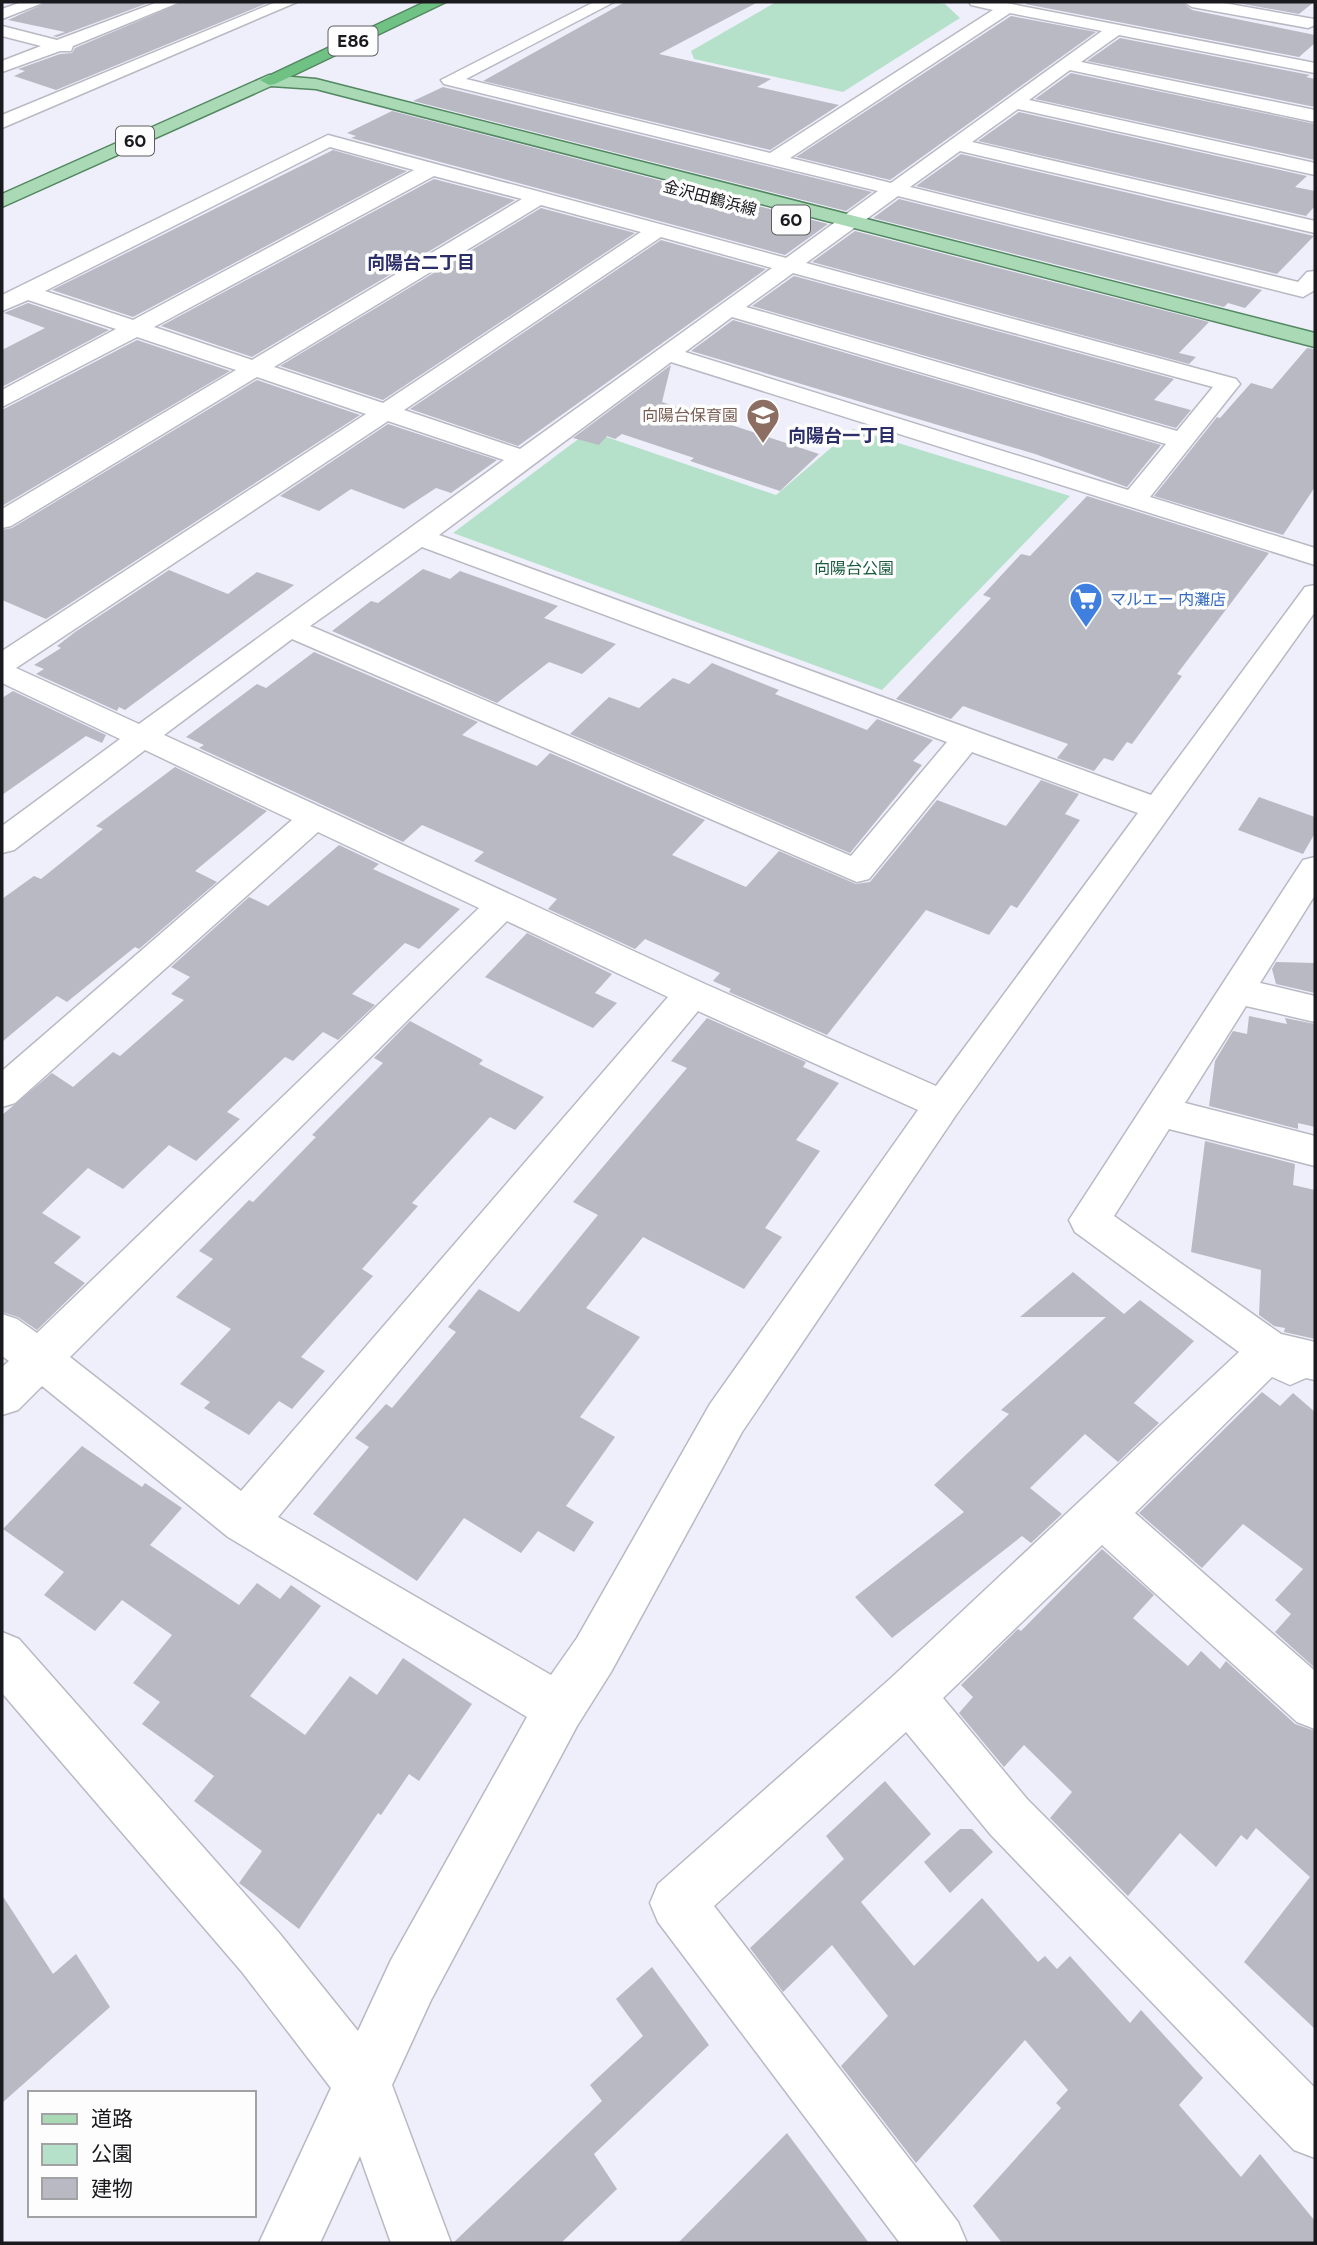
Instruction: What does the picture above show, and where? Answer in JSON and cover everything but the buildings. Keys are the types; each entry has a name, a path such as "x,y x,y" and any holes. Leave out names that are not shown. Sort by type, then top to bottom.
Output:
{"highway":[{"name":"E86","path":"269,80 438,2"}],"main road":[{"name":"60","path":"2,201 269,80"},
{"name":"金沢田鶴浜線","path":"269,80 299,92 1315,340"},
{"name":"金沢田鶴浜線","path":"843,226 1315,354"}],"street":[{"path":"2,14 37,2"},
{"path":"2,67 172,2"},
{"path":"2,122 289,2"},
{"path":"606,2 450,80 1303,290 1315,277"},
{"path":"977,2 1021,7 1116,29 1315,68"},
{"path":"1192,2 1311,20"},
{"path":"773,160 1021,7"},
{"path":"1267,59 1311,20"},
{"path":"2,842 289,627 419,537 523,458 1116,29"},
{"path":"2,30 57,46 143,62"},
{"path":"1065,65 1315,116"},
{"path":"1013,102 1315,169"},
{"path":"2,304 328,141 1228,384 1134,500"},
{"path":"957,144 1315,228"},
{"path":"2,400 431,169"},
{"path":"2,520 540,197"},
{"path":"2,664 657,231"},
{"path":"26,292 523,458"},
{"path":"729,309 1181,440"},
{"path":"668,354 1315,556"},
{"path":"419,537 1158,809"},
{"path":"289,2243 411,1980 559,1708 594,1656 726,1418 943,1105 1315,593"},
{"path":"289,627 857,871 966,739"},
{"path":"2,672 692,993 943,1105"},
{"path":"2,1093 316,816"},
{"path":"1310,887 1237,990 1089,1220 1315,1385"},
{"path":"2,1396 503,904"},
{"path":"1237,990 1315,1009"},
{"path":"244,1522 692,993"},
{"path":"1160,1112 1315,1151"},
{"path":"2,1332 244,1522 559,1708"},
{"path":"1269,1350 1315,1361"},
{"path":"937,2243 677,1903 909,1696 1102,1514 1269,1350"},
{"path":"1102,1514 1315,1704"},
{"path":"2,1656 261,1954 362,2082 421,2243"},
{"path":"909,1696 1009,1817 1315,2129"}],"green space":[{"path":"776,2 935,2 945,4 960,18 843,92 694,59 691,51"},
{"name":"向陽台公園","path":"853,429 1070,496 882,690 453,533 589,431 776,495"}],"place":[{"name":"向陽台保育園","path":"763,445"},
{"name":"マルエー 内灘店","path":"1086,629"}],"district":[{"name":"向陽台二丁目","path":"421,263"},
{"name":"向陽台一丁目","path":"842,436"}]}
